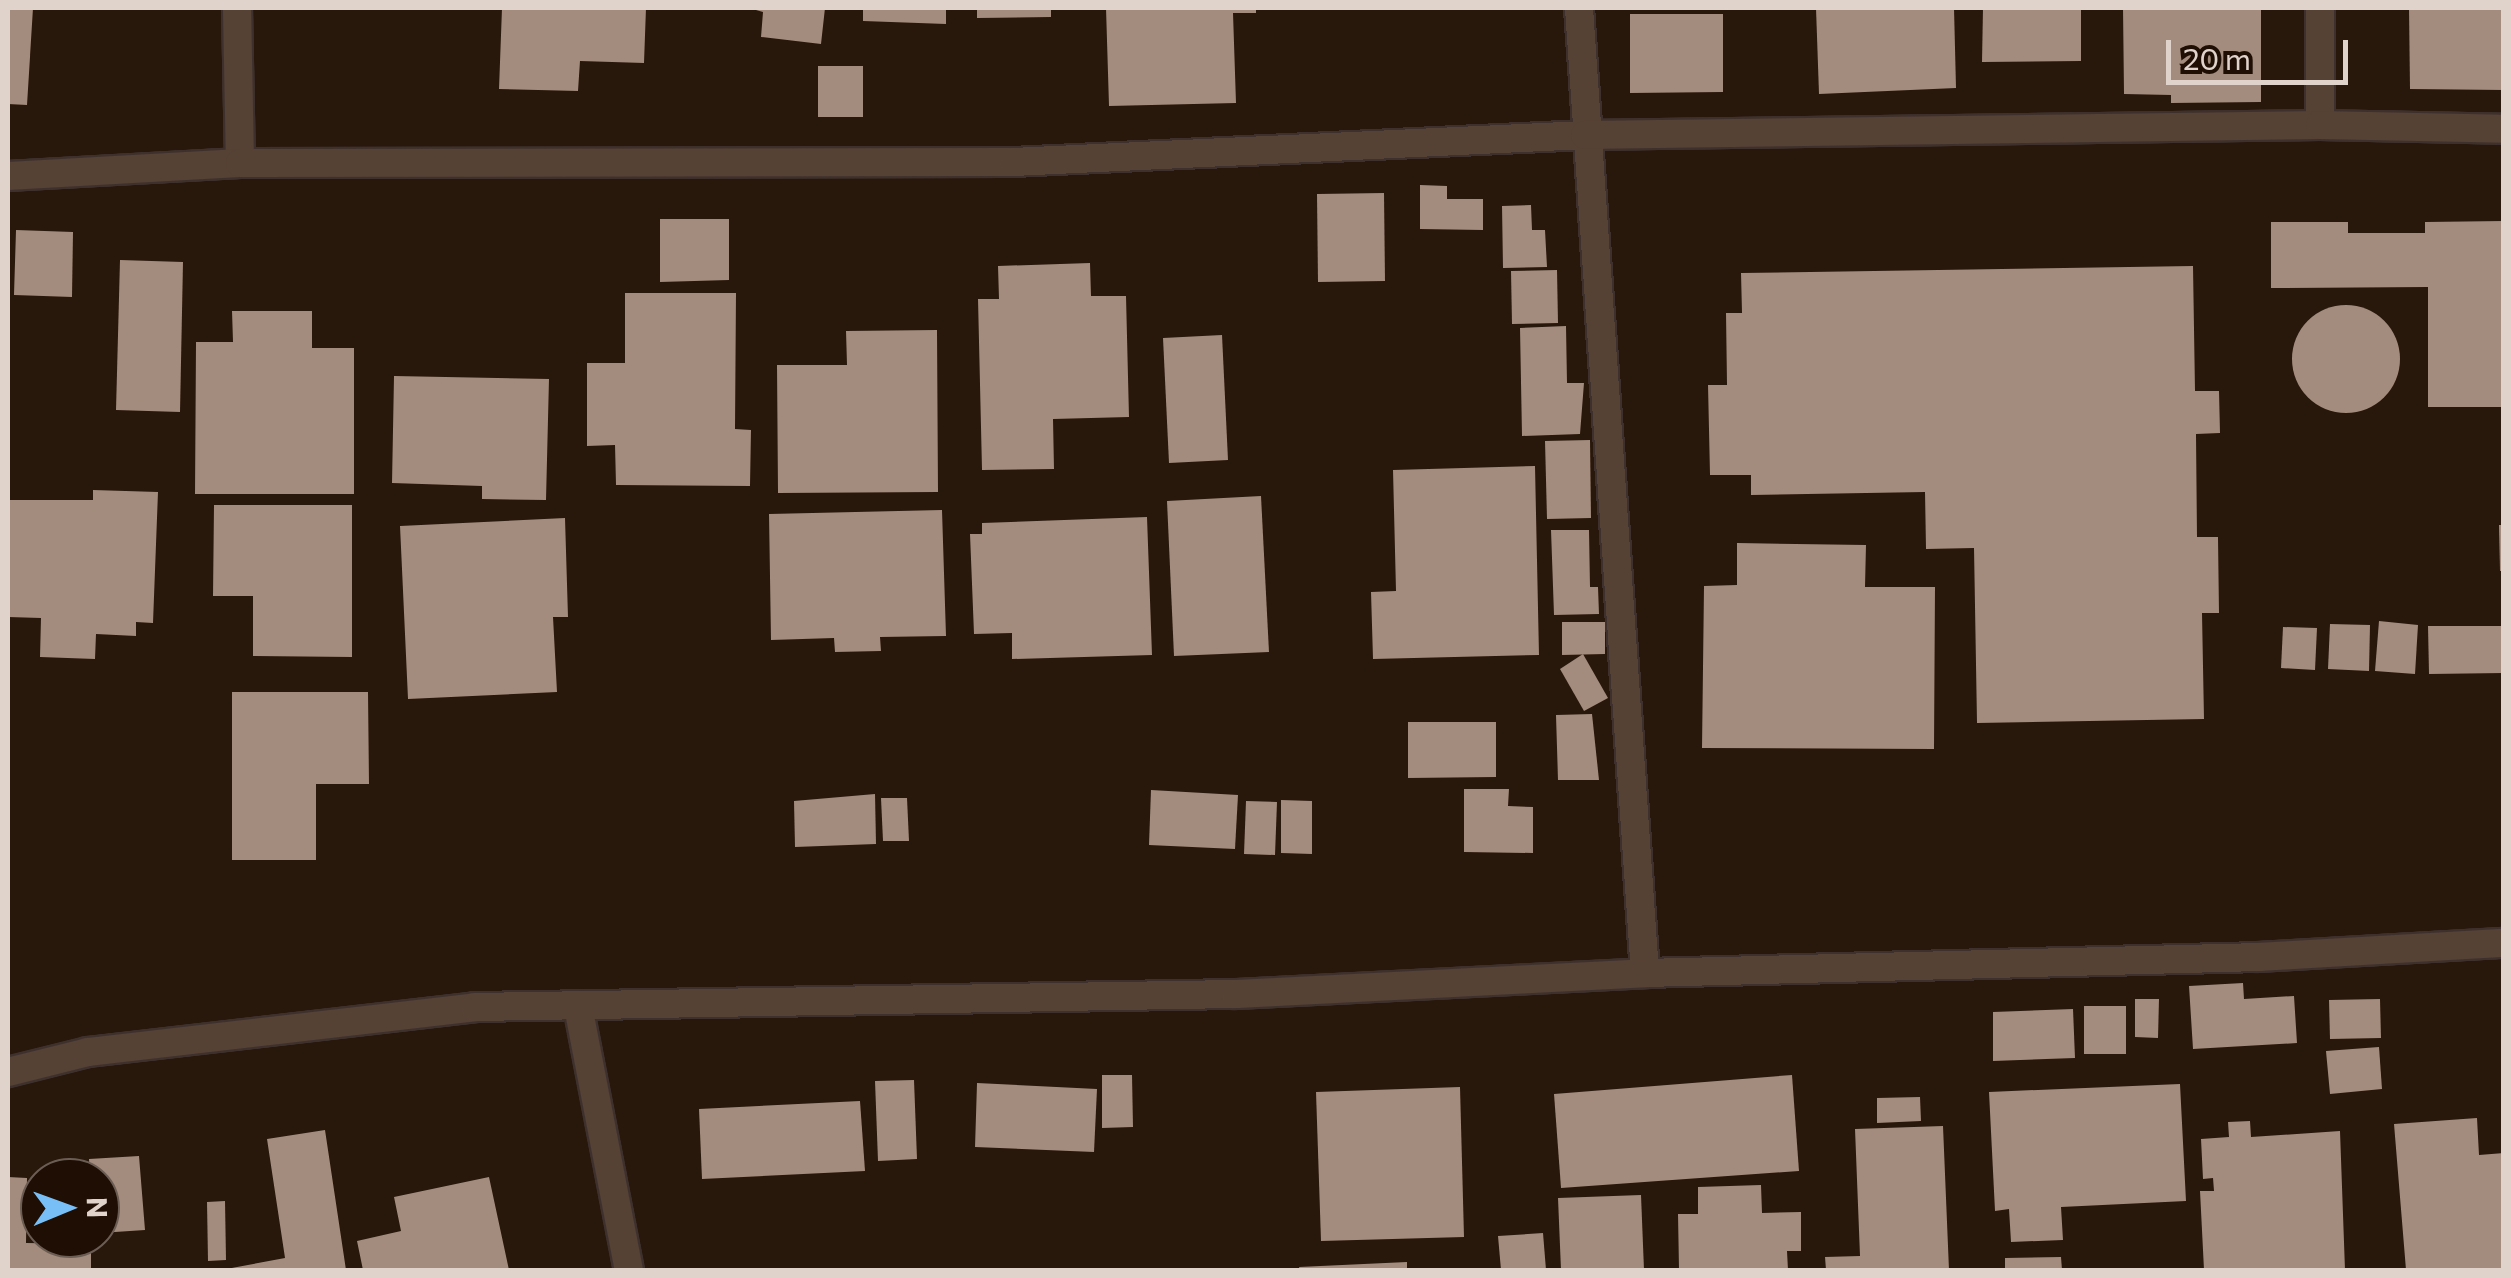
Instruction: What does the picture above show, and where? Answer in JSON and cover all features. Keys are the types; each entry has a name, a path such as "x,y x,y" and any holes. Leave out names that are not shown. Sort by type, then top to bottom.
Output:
{"street":[{"path":"237,8 240,164"},
{"path":"1578,8 1645,972"},
{"path":"2320,8 2320,125"},
{"path":"8,176 240,164 1014,162 1585,135 2320,125 2504,130"},
{"path":"8,1072 88,1052 438,1011 1236,994 1645,972 2259,957 2504,943"},
{"path":"578,1006 628,1270"}],"building":[{"path":"8,8 33,8 27,105 8,104"},
{"path":"502,8 646,8 644,63 580,61 578,91 499,89"},
{"path":"749,8 825,8 821,44 761,37 763,12"},
{"path":"863,8 946,8 946,24 863,21"},
{"path":"977,8 1051,8 1051,17 977,18"},
{"path":"1106,8 1256,8 1256,13 1233,13 1236,103 1109,106"},
{"path":"1816,8 1954,8 1956,88 1819,94"},
{"path":"1983,8 2081,8 2081,61 1982,62"},
{"path":"2123,8 2261,8 2261,102 2171,103 2171,95 2124,94"},
{"path":"2409,8 2504,8 2504,90 2410,89"},
{"path":"1630,14 1723,14 1723,92 1630,93"},
{"path":"818,66 863,66 863,117 818,117"},
{"path":"1420,185 1447,186 1447,199 1483,199 1483,230 1420,229"},
{"path":"1384,193 1385,281 1318,282 1317,194"},
{"path":"1531,205 1532,230 1545,230 1547,267 1503,268 1502,206"},
{"path":"660,219 729,219 729,280 660,282"},
{"path":"2504,221 2504,407 2428,407 2428,287 2271,288 2271,222 2348,222 2348,233 2425,233 2425,222"},
{"path":"16,230 73,232 72,297 14,295"},
{"path":"120,260 183,262 180,412 116,410"},
{"path":"1090,263 1091,296 1126,296 1129,417 1053,419 1054,469 982,470 978,299 999,299 998,266"},
{"path":"2193,266 2195,391 2219,391 2220,433 2196,434 2197,537 2218,537 2219,613 2202,613 2204,719 1977,723 1974,548 1926,549 1925,492 1751,495 1751,475 1710,475 1708,385 1727,385 1726,313 1742,313 1741,273"},
{"path":"1557,270 1558,323 1512,324 1511,271"},
{"path":"625,293 736,293 735,429 751,430 750,486 616,485 615,445 587,446 587,363 625,363"},
{"path":"2346,305 2367,309 2384,321 2396,338 2400,359 2396,380 2384,397 2367,409 2346,413 2325,409 2308,397 2296,380 2292,359 2296,338 2308,321 2325,309"},
{"path":"232,311 312,311 312,348 354,348 354,494 195,494 196,342 233,342"},
{"path":"1566,326 1567,383 1584,383 1580,434 1522,436 1520,328"},
{"path":"937,330 938,492 778,493 777,365 847,365 846,331"},
{"path":"1222,335 1228,460 1169,463 1163,338"},
{"path":"394,376 549,379 546,500 482,499 482,486 392,483"},
{"path":"1590,440 1591,518 1547,519 1545,441"},
{"path":"1535,466 1539,655 1373,659 1371,592 1396,591 1393,470"},
{"path":"93,490 158,492 153,623 136,622 136,636 96,634 95,659 40,657 41,618 8,617 10,500 93,500"},
{"path":"1261,496 1269,652 1174,656 1167,501"},
{"path":"214,505 352,505 352,657 253,656 253,596 213,596"},
{"path":"942,510 946,636 880,637 881,651 835,652 834,638 771,640 769,514"},
{"path":"1147,517 1152,655 1012,659 1012,633 974,634 970,534 982,534 982,523"},
{"path":"565,518 568,617 553,617 557,692 408,699 400,526"},
{"path":"2499,525 2504,525 2504,571 2500,571"},
{"path":"1551,530 1589,530 1590,587 1598,587 1599,614 1554,615"},
{"path":"1737,543 1866,545 1865,587 1935,587 1934,749 1702,748 1704,586 1737,585"},
{"path":"2379,621 2418,625 2415,674 2375,671"},
{"path":"1562,622 1605,622 1605,654 1562,655"},
{"path":"2330,624 2370,625 2369,671 2328,669"},
{"path":"2428,626 2504,626 2504,673 2429,674"},
{"path":"2283,627 2317,628 2315,670 2281,668"},
{"path":"1583,654 1608,698 1584,711 1560,669"},
{"path":"232,692 368,692 369,784 316,784 316,860 232,860"},
{"path":"1592,714 1599,780 1558,780 1556,715"},
{"path":"1408,722 1496,722 1496,777 1408,778"},
{"path":"1464,789 1509,789 1508,806 1533,807 1533,853 1464,852"},
{"path":"1151,790 1238,795 1235,849 1149,845"},
{"path":"875,794 876,844 795,847 794,801"},
{"path":"881,798 907,798 909,841 883,841"},
{"path":"1281,800 1312,801 1312,854 1281,853"},
{"path":"1246,801 1277,802 1275,855 1244,854"},
{"path":"2243,983 2244,999 2294,996 2297,1043 2193,1049 2189,986"},
{"path":"2135,999 2159,999 2158,1038 2135,1037"},
{"path":"2380,999 2381,1038 2330,1039 2329,1000"},
{"path":"2084,1006 2126,1006 2126,1054 2084,1054"},
{"path":"2073,1009 2075,1058 1993,1061 1993,1012"},
{"path":"2379,1047 2382,1089 2330,1094 2326,1051"},
{"path":"1102,1075 1132,1075 1133,1127 1102,1128"},
{"path":"1792,1075 1799,1171 1561,1188 1554,1094"},
{"path":"914,1080 917,1159 878,1161 875,1081"},
{"path":"977,1083 1097,1089 1094,1152 975,1147"},
{"path":"2180,1084 2186,1201 2061,1207 2063,1240 2011,1242 2009,1209 1995,1211 1989,1092"},
{"path":"1460,1087 1464,1237 1321,1241 1316,1092"},
{"path":"1920,1097 1921,1121 1877,1123 1877,1098"},
{"path":"860,1101 865,1171 702,1179 699,1109"},
{"path":"2477,1118 2479,1155 2504,1153 2504,1270 2406,1270 2394,1124"},
{"path":"2250,1121 2251,1137 2340,1131 2345,1270 2204,1270 2200,1191 2214,1191 2213,1178 2203,1179 2201,1139 2229,1137 2228,1122"},
{"path":"1943,1126 1949,1270 1826,1270 1825,1257 1860,1256 1855,1129"},
{"path":"325,1130 346,1270 221,1270 285,1258 267,1139"},
{"path":"139,1156 145,1230 120,1232 120,1158 106,1158"},
{"path":"8,1177 20,1178 20,1258 91,1258 91,1270 8,1270"},
{"path":"489,1177 509,1270 363,1270 357,1241 401,1231 394,1197"},
{"path":"1761,1185 1762,1213 1801,1212 1801,1251 1787,1251 1788,1270 1679,1270 1678,1214 1698,1214 1698,1187"},
{"path":"1641,1195 1644,1270 1561,1270 1558,1198"},
{"path":"225,1201 226,1260 208,1261 207,1202"},
{"path":"1543,1233 1546,1270 1501,1270 1498,1236"},
{"path":"2061,1257 2062,1270 2005,1270 2005,1258"},
{"path":"1407,1262 1407,1270 1299,1267"}]}
